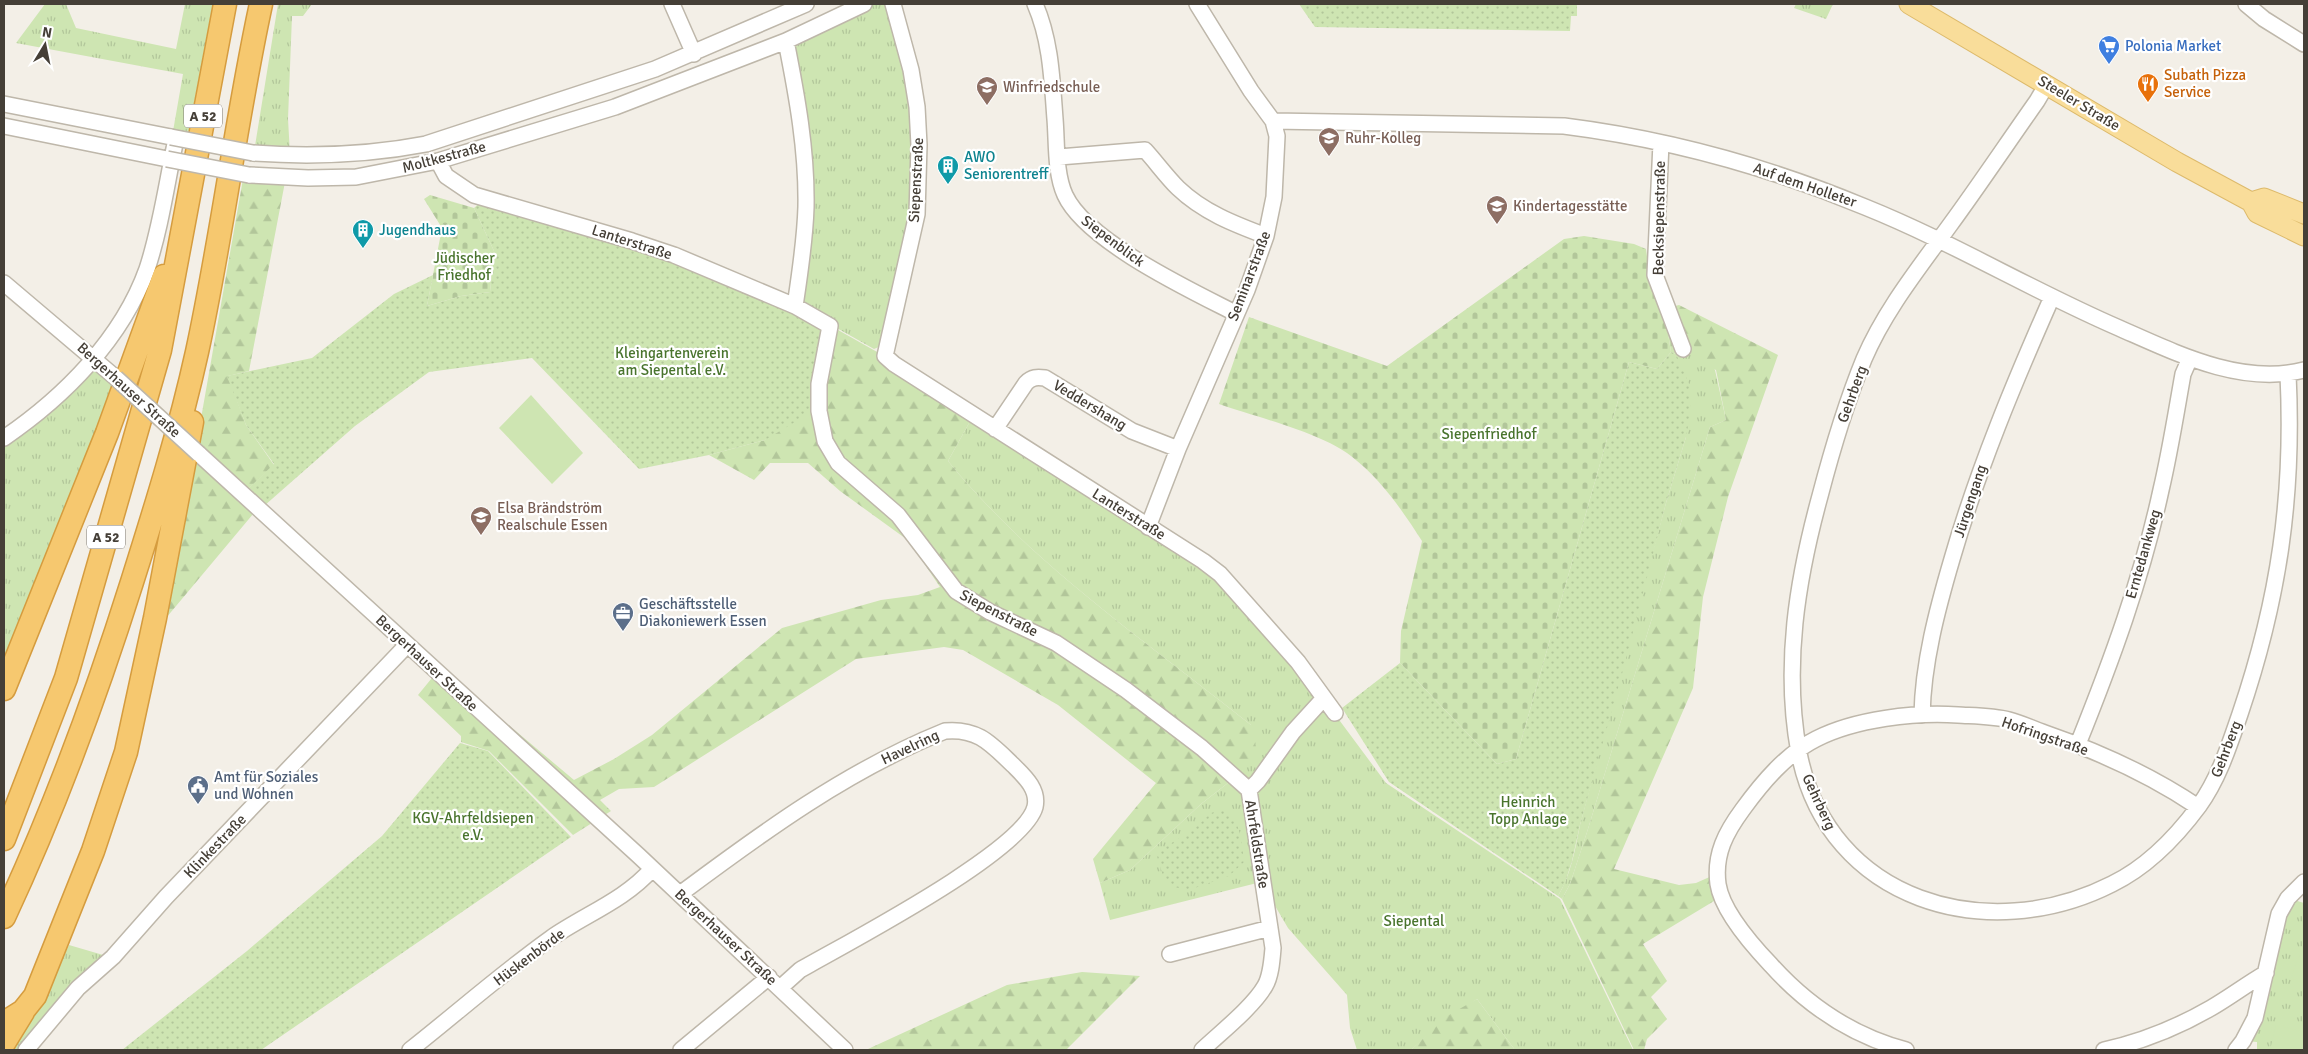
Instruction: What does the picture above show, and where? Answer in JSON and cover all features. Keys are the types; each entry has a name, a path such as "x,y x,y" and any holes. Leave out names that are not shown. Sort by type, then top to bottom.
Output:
{"highway":[{"name":"A 52","path":"4,838 66,678 160,350 225,4"},
{"name":"A 52","path":"4,917 50,812 103,671 156,505 196,352 261,4"},
{"path":"4,689 107,433 152,304 182,228"},
{"path":"4,1043 37,991 93,851 113,794 131,730 157,609 194,416 196,352"},
{"path":"4,1023 23,1011"}],"main road":[{"name":"Steeler Straße","path":"1909,4 2176,162 2251,202 2257,213 2304,236"},
{"name":"Steeler Straße","path":"2251,202 2264,198 2304,214"}],"street":[{"path":"672,4 694,54"},
{"name":"Moltkestraße","path":"4,104 253,153 280,156 356,154 397,150 426,144 616,84 694,54 806,4"},
{"name":"Moltkestraße","path":"4,126 169,165 249,175 308,178 356,177 438,161 615,107 786,41 864,4"},
{"name":"Siepenstraße","path":"885,356 917,214 919,145 911,70 893,4"},
{"name":"Siepenblick","path":"1035,4 1046,32 1064,193 1072,207 1092,227 1149,268 1235,313"},
{"name":"Seminarstraße","path":"1148,527 1178,449 1235,313 1247,290 1266,236 1274,197 1277,168 1277,136 1273,121 1251,91 1197,4"},
{"path":"2246,4 2264,19 2304,44"},
{"path":"786,41 798,104 805,188 802,260 795,306"},
{"name":"Gehrberg","path":"2046,84 2037,101 1902,291 1865,358 1837,436 1810,534 1793,626 1793,689 1799,751 1817,806 1831,831 1850,854 1874,876 1898,890 1927,902 1958,910 1996,913 2032,910 2062,904 2114,883 2144,863 2162,848 2198,807 2219,772 2236,724 2259,658 2275,588 2285,526 2288,493 2290,443 2288,374"},
{"name":"Auf dem Holleter","path":"1273,121 1564,126 1610,132 1683,148 1767,171 1881,214 2052,297 2190,358 2238,371 2288,374 2304,370"},
{"path":"4,438 48,404 94,358 126,314 147,268 174,138"},
{"name":"Becksiepenstraße","path":"1661,143 1656,275 1683,349"},
{"path":"1059,157 1128,149 1145,150 1178,188 1191,199 1231,223 1266,236"},
{"name":"Lanterstraße","path":"438,161 446,176 474,195 674,255 795,306 830,326"},
{"name":"Bergerhauser Straße","path":"4,283 94,358 301,545 407,645 680,894 845,1050"},
{"name":"Jürgengang","path":"1922,715 1923,689 1933,630 1966,511 1998,425 2052,297"},
{"name":"Siepenstraße","path":"830,326 818,384 819,411 825,441 838,463 898,515 956,591 990,612 1056,643 1126,690 1202,748 1249,790"},
{"name":"Lanterstraße","path":"885,356 995,429 1203,561 1220,574 1298,662 1336,713"},
{"name":"Erntedankweg","path":"2078,744 2101,686 2140,570 2161,491 2183,374 2190,358"},
{"name":"Veddershang","path":"995,429 1026,383 1032,378 1038,377 1045,378 1132,431 1178,449"},
{"name":"Klinkestraße","path":"26,1050 78,988 113,957 166,897 407,645"},
{"name":"Ahrfeldstraße","path":"1202,1050 1258,996 1266,985 1273,948 1249,790 1258,781 1292,732 1324,698"},
{"name":"Hofringstraße","path":"1906,1050 1854,1031 1822,1012 1788,984 1762,956 1730,913 1722,898 1717,869 1718,855 1723,840 1731,825 1763,783 1776,770 1816,739 1860,724 1922,715 1956,715 2008,720 2078,744 2177,793 2198,807"},
{"name":"Havelring","path":"680,894 799,808 869,766 945,731 959,729 984,739 1028,780 1034,790 1035,807 1016,833 991,855 951,882 800,970 774,982"},
{"name":"Hüskenbörde","path":"410,1050 515,965 552,938 634,887 652,869"},
{"path":"2236,1050 2243,1041 2254,1018 2279,914 2288,898 2304,882"},
{"path":"1170,954 1270,928"},
{"path":"2104,1050 2148,1038 2178,1025 2212,1008 2266,972"},
{"path":"680,1050 774,982"}],"green space":[{"path":"45,4 66,4 76,28 176,49 185,4 213,4 187,140 172,137 183,74 16,43"},
{"path":"278,4 312,4 303,16 292,16 288,119 290,154 254,152"},
{"path":"866,4 889,4 905,70 914,148 912,214 881,346 874,349 796,305 806,206 787,42"},
{"path":"1299,4 1577,4 1577,16 1571,16 1570,31 1315,27"},
{"path":"1796,4 1833,4 1826,19 1794,8"},
{"path":"243,179 285,182 249,371 228,376 246,425 274,465 247,490 259,507 166,618"},
{"name":"Jüdischer Friedhof","path":"430,195 474,208 494,251 490,292 461,296 427,306 442,228 424,199"},
{"name":"Kleingartenverein am Siepental e.V.","path":"481,202 631,241 829,326 818,403 805,416 765,440 709,455 639,469 532,358 429,372 355,426 264,506 247,490 274,464 246,425 227,376 312,358 394,294 433,275 427,306 461,296 490,292 494,251 474,208"},
{"name":"Siepenfriedhof","path":"1584,236 1634,244 1646,249 1650,279 1665,316 1671,352 1657,369 1629,362 1516,759 1497,764 1400,663 1401,631 1422,541 1407,518 1372,475 1339,448 1288,426 1219,404 1249,317 1387,366 1564,239"},
{"path":"1679,305 1778,355 1728,497 1703,597 1693,688 1614,869 1679,885 1696,883 1714,875 1719,898 1643,944 1667,981 1651,997 1667,1019 1647,1039 1644,1050 1634,1050 1562,899 1570,884 1588,829 1710,427 1726,420 1716,370 1706,366 1671,307"},
{"path":"1671,307 1715,370 1726,420 1710,427 1588,829 1570,884 1562,899 1558,896 1572,862 1580,825 1666,503 1686,437 1676,354 1671,352 1665,316"},
{"path":"831,326 886,357 973,416 948,461 981,499 1016,534 1092,600 1251,725 1256,747 1242,772 1201,804 1130,870 1100,883 1093,859 1156,783 1058,705 963,650 944,647 856,659 654,787 619,789 600,800 611,811 573,835 489,751 461,742 461,736 418,695 436,673 498,730 505,722 574,780 614,759 652,735 782,628 881,600 918,595 940,587 909,541 840,491 808,463 770,463 754,480 709,455 765,440"},
{"name":"Heinrich Topp Anlage","path":"1671,352 1676,354 1690,386 1691,410 1686,437 1666,503 1572,861 1565,883 1558,896 1389,782 1342,708 1400,663 1497,764 1516,759 1629,362 1657,369"},
{"path":"94,359 123,385 4,681 4,443"},
{"path":"531,395 583,453 552,484 499,428"},
{"name":"Siepental","path":"973,416 1203,561 1334,713 1386,783 1560,899 1633,1050 1515,1050 1477,999 1429,1034 1411,1050 1357,1050 1350,1028 1347,995 1288,928 1261,882 1110,920 1100,883 1130,870 1201,804 1242,772 1251,725 1092,600 1016,534 981,499 948,461"},
{"name":"KGV-Ahrfeldsiepen e.V.","path":"460,743 488,751 571,837 261,1050 122,1050 247,951 382,836"},
{"path":"1224,809 1230,813 1237,825 1244,862 1229,876 1189,890 1174,887 1164,879 1156,853 1195,828 1211,813"},
{"path":"2291,899 2304,903 2304,1050 2257,1050 2257,1042 2245,1041"},
{"path":"2304,944 2304,983 2291,978"},
{"path":"69,945 110,957 24,1050 9,1050 43,999"},
{"path":"1082,972 1140,976 1066,1050 868,1049 1007,985"},
{"path":"1477,999 1515,1050 1411,1050 1447,1016"},
{"path":"2276,1025 2304,1032 2304,1050 2270,1050"}],"place":[{"name":"Polonia Market","path":"2109,65"},
{"name":"Subath Pizza Service","path":"2148,103"},
{"name":"Winfriedschule","path":"987,106"},
{"name":"Ruhr-Kolleg","path":"1329,157"},
{"name":"AWO Seniorentreff","path":"948,185"},
{"name":"Kindertagesstätte","path":"1497,225"},
{"name":"Jugendhaus","path":"363,249"},
{"name":"Elsa Brändström Realschule Essen","path":"481,536"},
{"name":"Geschäftsstelle Diakoniewerk Essen","path":"623,632"},
{"name":"Amt für Soziales und Wohnen","path":"198,805"}]}
